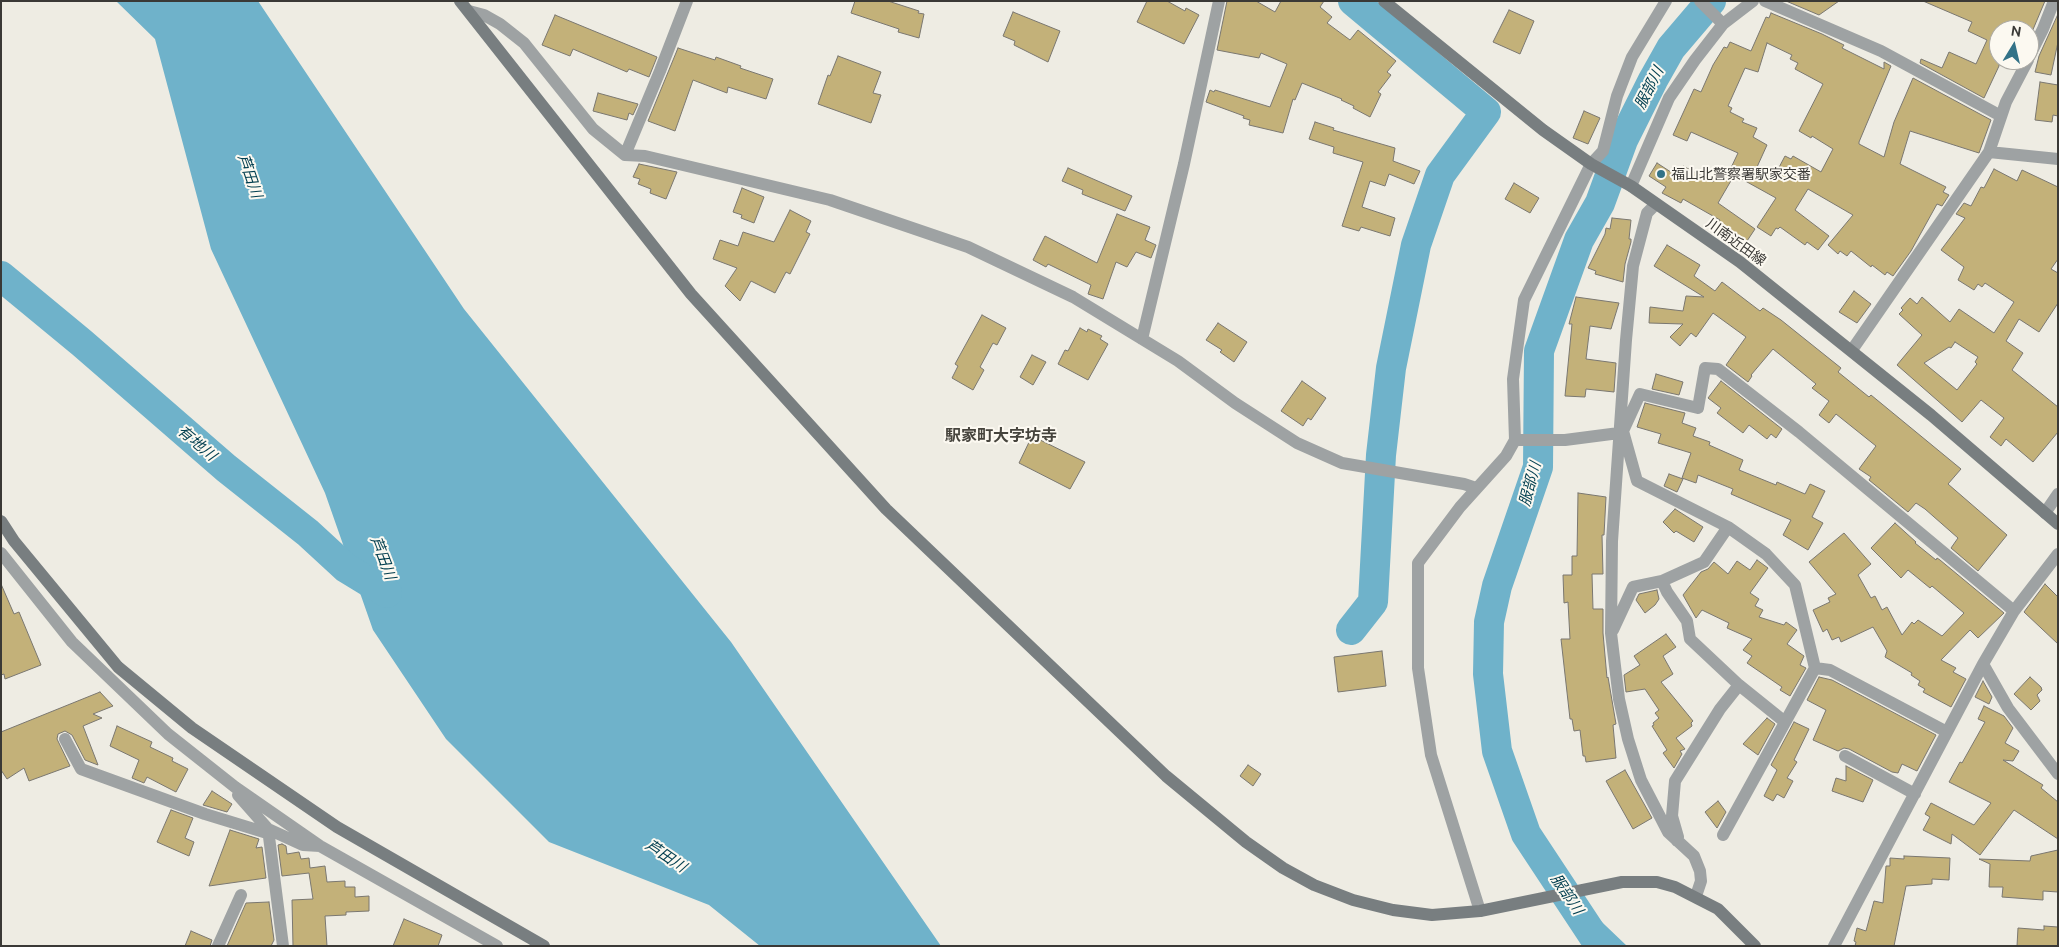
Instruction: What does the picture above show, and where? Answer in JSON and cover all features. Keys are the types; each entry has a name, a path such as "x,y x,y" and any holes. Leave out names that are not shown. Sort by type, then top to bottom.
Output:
{"street":[{"path":"460,1 691,294 886,509 1166,776 1246,842 1283,868 1314,885 1353,900 1393,910 1432,915 1480,911 1622,882 1657,882 1696,896 1718,909 1756,946"},
{"path":"625,155 687,1"},
{"path":"1142,340 1184,164 1219,1"},
{"name":"川南近田線","path":"1384,1 1543,130 1596,166 1629,185 1740,262 1852,350 2058,524"},
{"path":"1480,911 1431,755 1418,668 1418,563 1476,488 1506,456 1518,440 1513,378 1524,300 1596,166 1603,151 1616,96 1632,57 1666,1"},
{"path":"1700,1 1721,22"},
{"path":"1629,185 1669,98 1721,22 1753,1"},
{"path":"1765,1 1881,51 2001,116"},
{"path":"2039,37 2054,1"},
{"path":"469,11 484,15 500,24 524,43 592,129 625,155 645,156 830,200 968,247 1073,297 1178,361 1235,403 1296,443 1342,463 1464,484 1476,488"},
{"path":"1852,350 1988,152 2001,116 2023,70"},
{"path":"1988,152 2058,159"},
{"path":"1656,204 1647,213 1633,266 1612,541 1611,633 1619,699 1628,739 1641,780 1668,832 1694,856 1700,871 1701,881 1696,896"},
{"path":"1723,835 1815,668 1795,585 1766,554 1728,527 1637,481 1621,432 1640,394 1698,408 1705,368 1718,369 1799,432 2014,611"},
{"path":"1518,440 1566,440 1621,432"},
{"path":"2045,513 2058,494"},
{"path":"1,521 14,541 118,667 192,728 337,827 544,946"},
{"path":"1611,633 1633,587 1662,581 1704,562 1728,527"},
{"path":"1,554 72,642 168,734 234,787 320,846 497,946"},
{"path":"1834,946 1947,732 2014,611 2058,554"},
{"path":"1662,581 1667,592 1688,621 1690,639 1739,685 1786,722"},
{"path":"1984,664 2008,708 2058,774"},
{"path":"1815,668 1830,670 1947,732"},
{"path":"1677,842 1678,837 1672,816 1675,781 1720,709 1739,685"},
{"path":"65,739 81,769 204,814 268,831 303,845 320,846"},
{"path":"1845,756 1915,794"},
{"path":"234,787 268,831 282,946"},
{"path":"218,946 241,895"}],"water":[{"name":"芦田川","path":"116,1 258,1 464,309 731,642 941,946 760,946 709,905 549,842 446,739 373,630 325,493 211,249 155,39"},
{"path":"1584,905 1627,946 1599,946 1559,910"}],"building":[{"path":"855,1 888,1 919,11 918,13 924,14 919,38 898,32 899,29 851,13"},
{"path":"1147,1 1167,1 1185,11 1186,8 1199,15 1184,44 1137,22"},
{"path":"1227,1 1256,1 1275,12 1281,1 1324,1 1320,7 1332,17 1327,23 1350,40 1358,30 1396,61 1387,72 1391,75 1378,92 1381,94 1370,117 1353,108 1354,106 1342,99 1302,83 1295,100 1293,99 1283,133 1249,125 1250,120 1243,118 1244,116 1206,102 1210,90 1214,92 1215,90 1270,107 1287,64 1261,53 1259,58 1217,50"},
{"path":"1786,1 1839,1 1819,15"},
{"path":"1923,1 2045,1 2037,20 1989,20 1989,70 1997,70 1984,98 1920,63 1921,59 1942,68 1949,52 1976,64 1987,40 1968,31 1972,22"},
{"path":"1509,10 1534,21 1520,54 1493,42"},
{"path":"1013,12 1060,31 1048,62 1014,45 1015,41 1003,36"},
{"path":"1771,13 1822,34 1844,45 1842,48 1884,69 1884,62 1891,66 1859,142 1859,144 1884,157 1894,122 1913,78 1991,120 1979,153 1910,131 1900,164 1946,187 1943,192 1949,195 1942,206 1937,204 1911,251 1893,276 1887,272 1885,275 1872,265 1871,267 1851,251 1847,256 1840,251 1838,254 1828,245 1853,215 1808,189 1795,210 1829,236 1818,250 1807,242 1805,245 1780,227 1776,228 1771,236 1757,227 1776,198 1729,172 1738,153 1691,132 1687,141 1673,135 1694,89 1701,92 1713,65 1724,47 1727,48 1730,42 1751,51 1766,17 1769,18","holes":["1767,43 1792,55 1790,59 1798,63 1795,69 1823,84 1799,131 1811,138 1812,136 1833,149 1821,172 1793,156 1791,159 1785,156 1775,175 1757,167 1767,145 1753,137 1757,128 1742,122 1744,119 1730,112 1732,108 1728,106 1745,68 1758,72"]},
{"path":"2058,14 2058,42 2051,75 2035,72 2036,70 2039,70 2039,56"},
{"path":"555,15 657,57 649,77 629,69 627,72 573,49 570,56 542,45"},
{"path":"678,48 715,60 716,57 741,66 740,68 773,79 766,99 728,87 727,93 693,80 675,131 648,121"},
{"path":"838,56 881,72 873,93 881,95 871,123 818,104 828,75 830,76"},
{"path":"2040,82 2058,85 2058,116 2053,115 2052,122 2035,120"},
{"path":"598,93 638,104 633,115 629,113 627,120 593,111"},
{"path":"1584,111 1600,118 1588,144 1573,138"},
{"path":"1315,122 1334,128 1333,130 1395,148 1393,161 1420,171 1414,184 1389,174 1385,186 1370,181 1362,207 1395,218 1390,236 1361,227 1359,231 1342,226 1363,162 1333,153 1334,147 1309,139"},
{"path":"1657,163 1677,176 1683,166 1713,182 1718,173 1732,179 1718,203 1755,229 1745,244 1717,225 1720,220 1683,199 1681,203 1662,193 1666,187 1649,176"},
{"path":"639,164 677,172 666,199 650,193 651,189 638,184 640,179 633,177"},
{"path":"1068,168 1132,196 1125,211 1082,194 1083,190 1062,181"},
{"path":"1994,169 2017,181 2022,170 2058,187 2058,259 2051,269 2058,273 2058,303 2039,332 2019,319 2006,341 2023,353 2012,370 2058,407 2058,432 2033,462 2006,439 2001,446 1990,437 2004,418 1981,400 1962,422 1897,365 1922,335 1899,314 1903,310 1901,308 1910,298 1917,304 1922,297 1950,322 1959,309 1994,333 2014,302 1985,283 1982,287 1978,284 1974,290 1958,280 1964,267 1941,250 1965,218 1956,214 1964,203 1971,206 1981,187 1984,188","holes":["1955,342 1978,357 1975,362 1977,364 1957,390 1924,363 1949,347 1951,348"]},
{"path":"1514,183 1539,198 1530,213 1505,199"},
{"path":"742,188 764,197 754,223 741,218 742,215 733,212"},
{"path":"790,210 811,221 806,232 810,234 790,274 786,272 775,293 751,281 740,301 725,286 737,268 713,259 720,240 738,246 743,232 774,242"},
{"path":"1117,214 1150,227 1145,240 1156,245 1151,258 1136,252 1127,267 1116,262 1103,299 1088,294 1091,285 1048,264 1046,267 1033,260 1045,236 1097,263"},
{"path":"1612,218 1631,220 1629,239 1631,239 1631,242 1625,264 1623,282 1595,274 1596,271 1588,268 1605,234 1606,228 1610,229"},
{"path":"1667,245 1700,265 1694,276 1715,291 1722,282 1760,311 1763,308 1781,320 1841,368 1838,372 1869,397 1871,395 1961,469 1948,484 2007,535 1978,571 1951,548 1958,538 1925,509 1916,503 1908,512 1869,480 1871,477 1859,469 1876,446 1836,414 1829,423 1819,415 1829,401 1812,388 1816,384 1773,349 1751,375 1748,382 1726,365 1746,337 1713,313 1696,337 1691,333 1680,346 1670,337 1683,324 1649,323 1650,307 1683,311 1686,296 1704,297 1654,266"},
{"path":"1854,291 1871,304 1857,323 1839,312"},
{"path":"1576,297 1619,303 1611,329 1590,326 1586,359 1616,363 1614,392 1586,389 1585,397 1565,396 1572,324 1569,324"},
{"path":"982,315 1006,328 997,345 993,343 980,367 984,370 973,390 952,378 958,366 955,364"},
{"path":"1218,323 1247,342 1234,362 1220,352 1222,350 1206,340"},
{"path":"1080,328 1087,332 1088,329 1102,336 1100,339 1108,344 1088,380 1058,364 1065,350 1068,351"},
{"path":"1032,355 1046,362 1033,385 1020,377"},
{"path":"1656,374 1683,382 1679,395 1652,389"},
{"path":"1302,381 1326,398 1311,420 1308,418 1303,426 1281,411"},
{"path":"1721,381 1782,429 1776,438 1771,434 1767,439 1749,425 1743,433 1717,413 1721,408 1708,398"},
{"path":"1645,403 1685,413 1682,423 1696,428 1693,436 1710,442 1709,445 1743,460 1739,470 1776,485 1777,482 1805,494 1810,484 1825,491 1812,517 1823,523 1808,550 1783,535 1791,520 1731,494 1733,489 1698,475 1696,483 1682,478 1691,453 1658,443 1661,434 1637,427"},
{"path":"1032,436 1085,462 1070,489 1019,463"},
{"path":"1669,474 1683,479 1677,492 1664,486"},
{"path":"1578,493 1606,497 1604,535 1602,535 1603,574 1592,574 1593,609 1603,609 1607,678 1616,724 1613,725 1616,758 1586,762 1585,756 1583,756 1580,730 1574,731 1572,719 1570,719 1561,639 1570,639 1568,602 1564,603 1563,575 1572,575 1572,556 1577,556"},
{"path":"1675,509 1703,527 1694,542 1676,531 1674,533 1663,522"},
{"path":"1895,523 1915,543 1936,560 1937,558 1940,560 2004,613 1978,638 1970,630 1941,660 1956,668 1953,672 1966,679 1951,707 1923,692 1925,689 1918,685 1920,681 1911,675 1912,673 1885,657 1887,651 1873,627 1841,642 1839,637 1832,640 1827,629 1823,632 1813,610 1830,602 1828,598 1836,594 1809,562 1844,533 1871,564 1858,575 1871,598 1875,596 1882,610 1887,607 1902,635 1912,622 1914,624 1918,620 1942,636 1964,613 1932,586 1930,588 1908,570 1901,578 1871,548"},
{"path":"1757,560 1768,568 1750,593 1759,599 1755,606 1763,610 1759,617 1784,625 1786,622 1797,630 1787,644 1804,656 1800,665 1806,668 1790,696 1780,690 1782,687 1747,663 1752,656 1743,650 1752,639 1727,628 1729,623 1702,610 1696,618 1683,595 1701,572 1708,569 1714,562 1728,574 1737,561 1750,570"},
{"path":"1,584 14,614 19,612 41,665 5,679 4,674 1,675"},
{"path":"2045,584 2058,597 2058,644 2024,612"},
{"path":"1657,590 1659,599 1645,613 1636,600 1639,594"},
{"path":"1666,634 1676,647 1663,656 1673,674 1661,682 1693,721 1691,723 1692,726 1676,738 1685,749 1680,751 1682,754 1674,768 1663,753 1667,750 1652,726 1659,718 1655,713 1659,710 1645,689 1626,692 1624,675 1640,665 1634,656"},
{"path":"1382,651 1386,686 1338,692 1334,657"},
{"path":"1819,677 1832,680 1936,735 1917,771 1902,764 1898,773 1892,772 1849,749 1844,748 1838,751 1813,740 1826,710 1807,700"},
{"path":"2030,677 2042,690 2037,695 2040,701 2031,710 2014,694"},
{"path":"1983,681 1992,697 1989,704 1975,697"},
{"path":"100,692 113,706 93,714 102,718 83,726 98,765 85,760 72,735 65,731 58,734 57,739 70,766 29,781 24,768 7,779 1,770 1,732"},
{"path":"1984,706 2004,716 2013,728 2005,743 2019,751 2013,761 2003,760 2043,785 2041,788 2058,802 2058,839 2014,810 1980,855 1952,834 1951,844 1923,830 1930,817 1925,814 1931,803 1974,825 1991,803 1949,782 1985,722 1978,719"},
{"path":"1767,718 1775,724 1758,755 1743,744"},
{"path":"1794,722 1809,729 1794,760 1797,762 1787,778 1793,781 1784,798 1777,794 1773,801 1764,796 1777,770 1771,765"},
{"path":"117,726 152,742 150,747 173,758 172,761 188,769 176,792 147,777 144,783 132,778 139,760 110,746"},
{"path":"1248,765 1261,774 1253,786 1240,776"},
{"path":"1846,766 1873,780 1863,802 1832,791 1836,778 1846,781"},
{"path":"1625,770 1652,818 1633,829 1606,781"},
{"path":"212,791 232,804 227,812 203,805"},
{"path":"1718,801 1726,812 1717,828 1705,812"},
{"path":"171,810 193,818 185,838 194,842 189,856 157,842"},
{"path":"230,830 259,839 256,848 262,847 266,878 209,886"},
{"path":"278,845 286,846 287,854 299,852 301,859 309,858 310,868 325,866 327,882 345,881 345,887 355,887 355,897 369,896 369,911 346,912 346,915 325,916 327,946 293,946 292,900 313,899 309,873 282,876"},
{"path":"2058,850 2058,892 2043,891 2043,900 2002,897 2003,887 1989,887 1990,864 1979,859 2030,861 2031,856"},
{"path":"1904,856 1950,858 1949,880 1932,879 1932,884 1906,886 1894,946 1855,946 1856,942 1854,941 1857,928 1866,931 1874,901 1883,903 1886,866 1890,866 1890,858 1904,859"},
{"path":"269,902 274,940 271,946 227,946 246,903"},
{"path":"404,919 442,935 438,946 393,946"},
{"path":"2044,926 2058,927 2058,946 2017,946 2018,928 2044,930"},
{"path":"191,931 212,940 210,946 185,946"}],"waterway":[{"path":"1351,630 1373,602 1381,455 1391,368 1416,245 1440,175 1486,112 1353,1"},
{"name":"服部川","path":"1602,946 1596,940 1526,834 1497,751 1488,674 1489,622 1497,586 1538,467 1539,351 1579,240 1600,203 1623,140 1671,48 1711,1"},
{"name":"有地川","path":"1,276 82,343 226,468 308,533 346,568 387,593"}],"place":[{"name":"福山北警察署駅家交番","path":"1661,174"}],"district":[{"name":"駅家町大字坊寺","path":"1001,436"}]}
